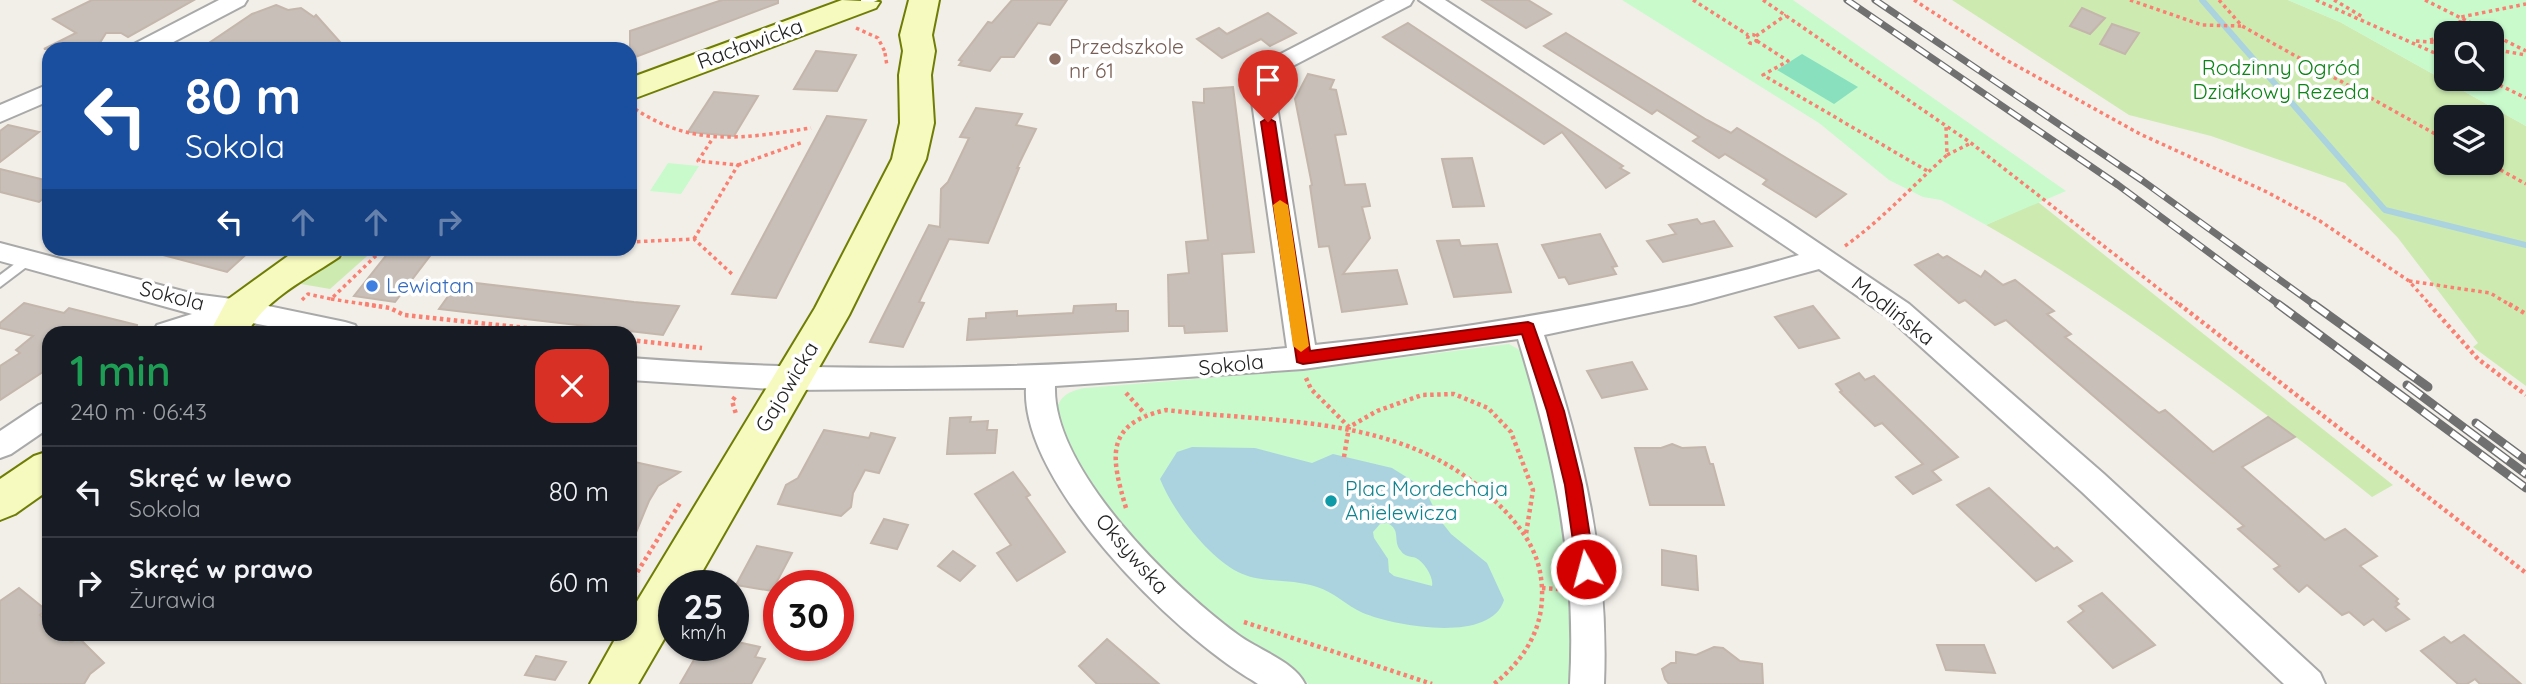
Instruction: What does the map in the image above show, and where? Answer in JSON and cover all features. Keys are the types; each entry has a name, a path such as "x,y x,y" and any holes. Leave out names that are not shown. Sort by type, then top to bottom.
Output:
{"street":[{"path":"155,42 236,0"},
{"path":"1304,368 1261,80 1265,73 1278,65 1402,0"},
{"name":"Modlińska","path":"1430,0 1823,258 1899,311 2093,483 2308,684"},
{"name":"Gajowicka","path":"883,32 919,51 916,35 921,8"},
{"name":"Racławicka","path":"637,98 883,32 907,22 921,8"},
{"name":"Gajowicka","path":"613,684 842,292 909,159 918,116 883,32"},
{"path":"0,114 42,95"},
{"name":"Sokola","path":"0,253 194,304 235,321 285,326"},
{"path":"204,326 235,321 279,279 314,256"},
{"name":"Sokola","path":"637,369 792,380 1041,378 1304,368 1687,296 1823,258"},
{"path":"1528,328 1556,411 1574,485 1590,612 1587,684"},
{"name":"Oksywska","path":"1041,378 1041,409 1051,439 1100,520 1175,603 1224,644 1288,684"},
{"path":"0,446 42,418"},
{"path":"0,502 42,473"}],"lane":[{"path":"0,282 28,260"}],"path":[{"path":"1693,0 1788,61 1763,75 1929,172"},
{"path":"1763,0 1971,143 2526,573"},
{"path":"1914,0 2008,61 2140,134 2267,192 2320,221 2409,281 2478,359 2526,395"},
{"path":"2130,0 2202,25 2242,26"},
{"path":"2219,0 2242,26 2434,133"},
{"path":"2316,0 2434,52"},
{"path":"2333,0 2378,26"},
{"path":"2425,0 2469,21"},
{"path":"2461,17 2526,4"},
{"path":"1757,39 1786,15"},
{"path":"2460,21 2461,17"},
{"path":"2422,41 2434,38"},
{"path":"2411,40 2434,42"},
{"path":"2504,40 2526,53"},
{"path":"2504,50 2526,53"},
{"path":"2504,87 2526,98"},
{"path":"637,103 678,134 731,140 811,128"},
{"path":"1946,126 1947,155"},
{"path":"713,138 698,160 738,165 803,142"},
{"path":"1823,258 1859,238 1947,155 1971,143"},
{"path":"694,239 738,165"},
{"path":"2504,172 2526,184"},
{"path":"637,242 694,239 733,275"},
{"path":"331,299 376,256"},
{"path":"2409,281 2490,293 2526,314"},
{"path":"300,302 308,294 390,308 404,315 508,326"},
{"path":"637,341 710,349"},
{"path":"1304,368 1311,389 1349,427"},
{"path":"1125,392 1145,414"},
{"path":"1349,427 1377,411 1422,395 1454,394 1488,408 1511,432 1533,490 1526,534"},
{"path":"1133,518 1126,508 1117,477 1114,451 1125,427 1145,414 1166,410 1349,427 1391,437 1446,460 1476,480 1526,534 1540,564 1539,622 1533,641 1515,670 1494,684"},
{"path":"1344,457 1349,427"},
{"path":"1238,620 1432,684"}],"green space":[{"path":"1622,0 1793,0 2066,191 1986,225 1941,200 1923,197 1889,180 1819,123"},
{"name":"Rodzinny Ogród Działkowy Rezeda","path":"1952,0 2288,0 2340,22 2434,75 2434,91 2463,91 2488,105 2434,105 2434,175 2504,175 2504,114 2526,126 2526,386 2473,347 2478,343 2398,238 2345,183 2211,136 2129,115"},
{"path":"2288,0 2526,0 2526,126 2504,114 2504,105 2488,105 2463,91 2504,91 2504,21 2434,21 2434,75 2340,22"},
{"path":"1802,54 1858,87 1834,104 1777,70"},
{"path":"668,163 699,166 681,194 650,191"},
{"path":"2038,202 2393,485 2372,497 2172,345 2081,283 1986,225"},
{"path":"343,256 367,256 330,289 301,284"},
{"name":"Plac Mordechaja Anielewicza","path":"1509,344 1525,353 1551,433 1575,596 1573,684 1309,684 1209,616 1156,566 1110,511 1069,446 1056,414 1059,403 1065,396 1085,388 1295,371"}],"water":[{"path":"1192,447 1255,448 1312,463 1333,454 1392,468 1424,488 1440,520 1451,534 1487,563 1504,600 1496,614 1481,622 1462,627 1418,626 1363,613 1329,592 1307,584 1257,578 1238,572 1226,565 1192,532 1166,492 1160,479 1177,452","holes":["1387,523 1396,532 1398,547 1404,554 1422,563 1430,574 1432,586 1394,576 1389,572 1388,559 1373,532 1380,524"]}],"building":[{"path":"92,0 194,0 128,37 121,33 106,33 100,42 58,42 76,33 53,19"},
{"path":"722,0 778,0 778,3 637,56 637,42 630,42 630,31"},
{"path":"1012,0 1067,0 1050,25 1038,23 1014,57 1001,57 990,71 959,65 962,61 959,60 988,22 992,23"},
{"path":"1482,0 1528,0 1551,14 1526,28"},
{"path":"276,5 288,10 301,8 314,17 316,15 340,42 210,42 252,14"},
{"path":"2082,8 2105,18 2090,34 2070,26"},
{"path":"1268,13 1296,33 1270,46 1261,39 1222,58 1197,39 1219,28 1227,34"},
{"path":"1408,23 1623,166 1620,168 1629,173 1606,188 1562,132 1544,144 1383,37"},
{"path":"2112,24 2139,33 2125,54 2100,44"},
{"path":"1566,33 1707,120 1731,133 1737,128 1846,194 1816,217 1763,184 1767,180 1725,154 1719,158 1693,141 1699,137 1657,110 1652,114 1544,46"},
{"path":"816,51 856,55 837,91 794,89"},
{"path":"1308,74 1334,80 1330,89 1336,90 1346,134 1335,135 1345,185 1365,184 1370,206 1362,207 1370,238 1343,274 1397,270 1407,304 1342,312 1329,246 1319,247 1312,185 1295,99"},
{"path":"1233,87 1254,252 1222,254 1227,331 1185,333 1184,326 1169,326 1168,275 1189,273 1186,242 1208,240 1193,102 1204,103 1204,89"},
{"path":"714,92 758,96 734,136 688,132"},
{"path":"976,108 1022,114 1016,125 1036,129 1017,168 988,243 949,239 919,302 924,303 903,347 870,342 929,225 940,227 941,189 948,182 969,138 960,137"},
{"path":"827,116 866,120 776,298 732,294"},
{"path":"8,125 39,132 0,162 0,131"},
{"path":"1472,158 1484,206 1453,207 1442,159"},
{"path":"0,169 42,179 42,200 39,202 0,192"},
{"path":"1697,219 1701,224 1714,221 1732,246 1663,262 1647,241 1676,234 1669,225"},
{"path":"1600,234 1617,266 1612,267 1616,274 1569,284 1565,277 1559,278 1542,245"},
{"path":"1459,240 1461,246 1497,244 1511,292 1454,297 1437,241"},
{"path":"1938,254 1943,258 1947,256 1981,277 1985,271 2003,285 2015,280 2054,311 2047,314 2071,334 2065,337 2159,413 2165,410 2213,452 2268,417 2295,437 2242,467 2325,540 2345,529 2377,556 2360,566 2398,599 2396,601 2399,604 2395,607 2409,619 2386,631 2373,619 2364,625 2349,612 2342,615 2307,585 2299,592 2274,569 2280,566 2238,529 2244,526 2006,320 1995,325 1965,300 1959,303 1915,265"},
{"path":"167,256 244,256 227,272"},
{"path":"386,256 430,256 395,302 354,296"},
{"path":"459,281 679,306 663,335 637,332 637,326 585,326 439,309"},
{"path":"24,303 64,313 69,308 137,325 42,326 42,373 0,400 0,366 20,353 16,350 33,336 0,328 0,323"},
{"path":"1116,304 1116,311 1128,311 1128,331 967,340 969,319 986,318 986,313 1017,311 1017,316 1073,313 1074,306"},
{"path":"1813,306 1839,338 1799,348 1775,317"},
{"path":"1632,362 1647,389 1602,398 1587,371"},
{"path":"1859,373 1865,380 1874,376 1958,457 1932,471 1941,480 1913,494 1896,477 1923,464 1882,423 1875,426 1840,392 1842,391 1836,384"},
{"path":"971,417 970,422 988,421 987,430 997,430 995,453 947,454 950,418"},
{"path":"824,430 869,438 871,433 895,438 879,473 865,470 853,493 851,507 841,516 778,504 786,485 798,478"},
{"path":"1672,444 1682,448 1705,447 1710,464 1713,464 1724,505 1650,505 1635,448 1661,448"},
{"path":"637,463 680,472 658,486 637,530"},
{"path":"1013,472 1030,495 1026,497 1065,552 1017,581 997,553 1011,545 975,494"},
{"path":"1989,488 2054,549 2057,547 2072,561 2036,581 1957,505"},
{"path":"884,519 908,525 897,549 871,543"},
{"path":"757,546 792,553 783,570 763,570 763,590 749,587 749,570 744,570"},
{"path":"1662,550 1696,556 1698,590 1662,585"},
{"path":"953,551 975,566 960,581 938,566"},
{"path":"19,588 42,607 42,641 82,641 104,663 90,674 84,684 0,684 0,601"},
{"path":"2102,593 2155,645 2113,668 2068,622 2084,611 2079,606"},
{"path":"2464,635 2521,684 2480,684 2475,679 2467,684 2458,684 2421,651 2444,637 2451,643"},
{"path":"1107,639 1159,684 1097,684 1079,666"},
{"path":"749,645 760,647 755,657 764,661 751,684 680,684 693,661 749,661"},
{"path":"1937,645 1984,645 1995,673 1946,670"},
{"path":"1714,647 1723,648 1740,661 1762,664 1763,684 1669,684 1665,679 1662,669 1676,663 1676,652 1696,655"},
{"path":"536,656 566,662 555,680 525,675"}],"waterway":[{"path":"2202,0 2385,210 2526,245"}],"railway":[{"path":"1847,0 2118,185 2281,306"},
{"path":"1875,0 2143,181 2316,306"},
{"path":"2278,304 2526,488"},
{"path":"2313,304 2428,387"},
{"path":"2407,385 2526,474"},
{"path":"2476,423 2526,460"}],"slow traffic":[{"path":"1280,205 1301,346"}],"place":[{"name":"Przedszkole nr 61","path":"1055,59"},
{"name":"Lewiatan","path":"372,286"},
{"name":"Plac Mordechaja Anielewicza","path":"1331,501"}],"route":[{"path":"1268,122 1303,358 1528,328 1556,411 1574,485 1586,569"}]}
